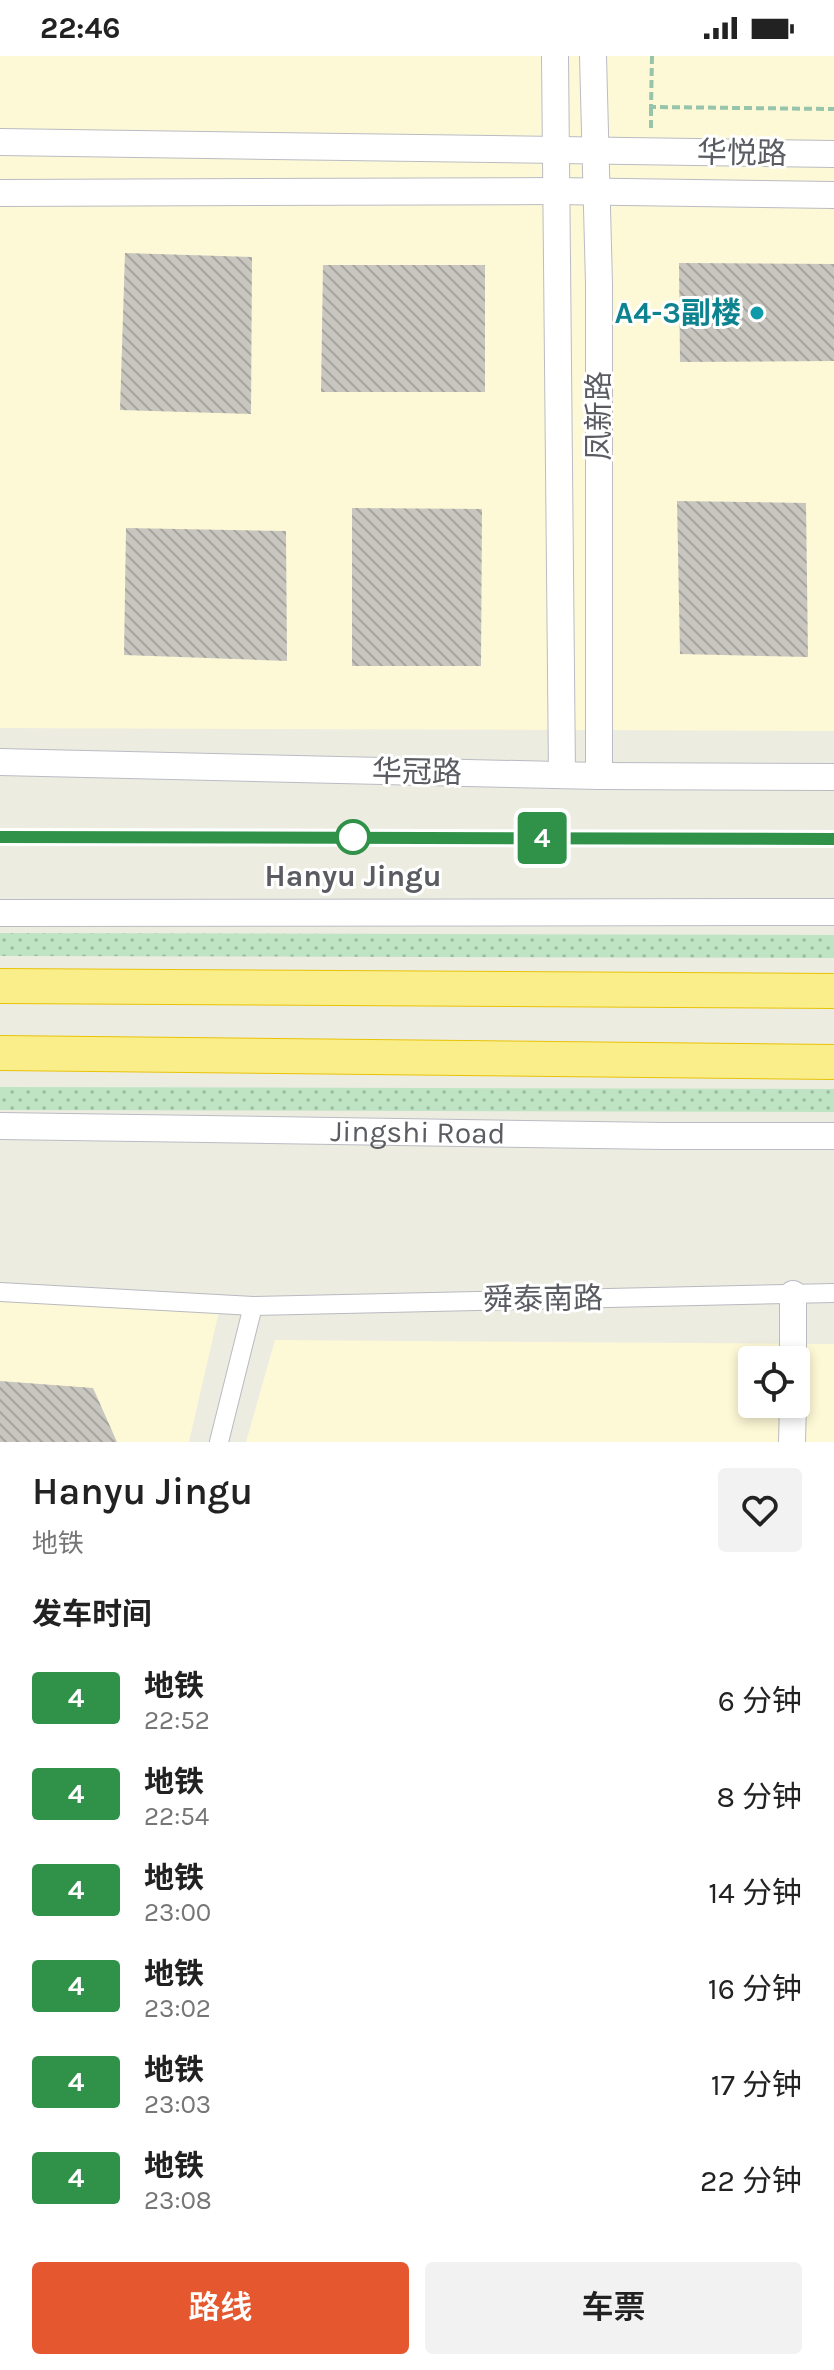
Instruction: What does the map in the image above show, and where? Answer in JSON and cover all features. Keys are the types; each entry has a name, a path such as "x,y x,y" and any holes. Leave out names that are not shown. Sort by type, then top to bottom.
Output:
{"highway":[{"path":"0,986 834,991"},
{"path":"0,1053 834,1062"}],"street":[{"name":"凤新路","path":"555,56 562,775"},
{"name":"凤新路","path":"593,56 597,193 599,776"},
{"name":"华悦路","path":"0,142 834,154"},
{"path":"0,193 555,191 834,195"},
{"name":"华冠路","path":"0,762 599,776 834,777"},
{"path":"0,913 834,912"},
{"name":"Jingshi Road","path":"0,1126 834,1136"},
{"name":"舜泰南路","path":"0,1292 253,1306 834,1293"},
{"path":"793,1294 793,1346"},
{"path":"219,1442 253,1306"},
{"path":"792,1442 793,1418"}],"path":[{"path":"652,56 651,107 834,109"}],"shaded area":[{"path":"0,56 834,56 834,731 0,728"},
{"path":"0,1293 220,1307 189,1442 0,1442"},
{"path":"275,1340 834,1344 834,1442 246,1442"}],"green space":[{"path":"0,933 834,935 834,958 0,956"},
{"path":"0,1087 834,1089 834,1112 0,1110"}],"building":[{"path":"125,253 252,257 251,414 120,410"},
{"name":"A4-3副楼","path":"679,263 834,264 834,361 680,362"},
{"path":"323,265 485,265 485,392 321,392"},
{"path":"677,501 806,503 808,657 680,654"},
{"path":"352,508 482,509 481,666 352,666"},
{"path":"126,528 286,531 287,661 124,655"},
{"path":"0,1381 93,1388 117,1442 0,1442"}],"metro line":[{"name":"4","path":"0,837 834,839"}],"place":[{"name":"A4-3副楼","path":"757,313"},
{"name":"Hanyu Jingu","path":"353,837"}]}
